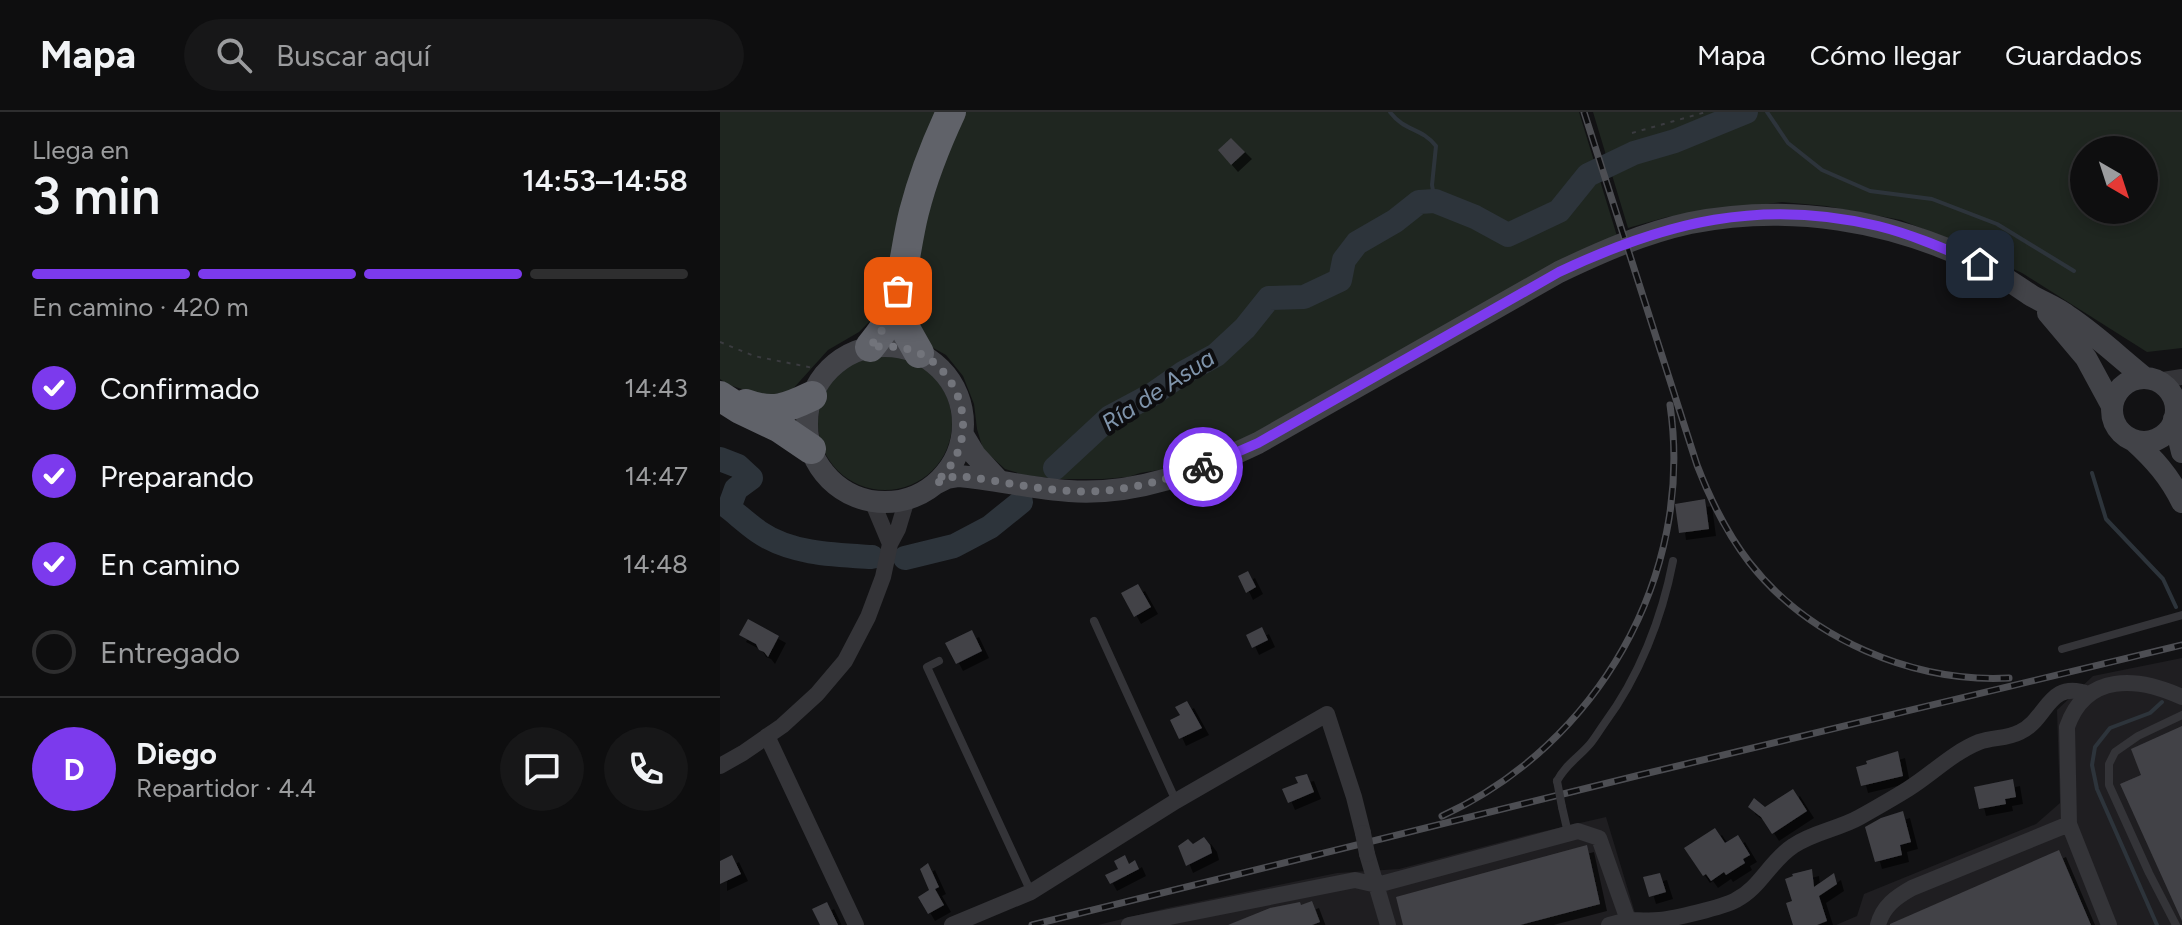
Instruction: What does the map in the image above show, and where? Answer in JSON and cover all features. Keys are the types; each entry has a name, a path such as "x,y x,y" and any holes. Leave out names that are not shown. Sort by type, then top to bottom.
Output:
{"highway":[{"path":"870,347 887,323 898,291 914,210 951,112"},
{"path":"898,291 906,330 919,353"},
{"path":"720,393 766,410 789,407 820,383"},
{"path":"720,393 740,409 780,428 811,449"}],"street":[{"path":"935,484 948,470 963,435 960,402 945,373 919,353 887,346 870,347 840,360 820,383 808,414 807,432 820,468 834,484 852,495 872,501 907,499 947,478 959,476 1071,492 1144,486 1216,463 1258,443 1559,272 1605,250 1690,223 1743,215 1791,214 1877,226 1928,241 1980,264 2068,316 2151,380 2166,387 2172,395 2177,414 2182,452"},
{"path":"2031,295 2086,358 2112,406"},
{"path":"2182,377 2127,383 2120,389 2112,406 2112,415 2119,431 2156,461 2173,483 2182,502"},
{"path":"2133,440 2143,442 2163,436 2177,414"},
{"path":"963,435 975,455 999,481"},
{"path":"720,780 725,763 782,726 817,694 845,661 868,617 907,499"},
{"path":"872,501 890,544"},
{"path":"2109,925 2069,824 2067,727 2082,699 2109,685 2141,683 2182,697"},
{"path":"1609,925 1628,920 1660,920 1736,901 1757,885 1794,844 1855,820 1909,789 1982,740 2003,738 2024,730 2053,698 2062,693 2081,691 2088,694"},
{"path":"952,925 1031,892 1176,801 1327,714 1354,797 1388,925"},
{"path":"767,736 856,925"},
{"path":"1878,925 1886,906 1912,888 2069,824"},
{"path":"1129,925 1355,880 1377,885 1578,831 1599,838 1628,920"}],"lane":[{"path":"1568,833 1557,781 1565,767 1588,746 1618,706 1652,636 1667,592 1673,561"},
{"path":"2062,649 2182,615"},
{"path":"1094,621 1176,801"},
{"path":"939,661 927,667 1031,892"},
{"path":"2176,925 2109,785 2109,764 2115,752 2138,736 2182,715"}],"path":[{"path":"1632,133 1706,112"},
{"path":"720,342 820,383"}],"shaded area":[{"path":"720,112 938,112 877,314 859,332 828,350 791,391 764,396 720,379"},
{"path":"961,112 1579,112 1617,236 1345,388 1221,450 1165,469 1128,477 1059,479 1024,475 1005,469 983,449 974,404 963,376 946,355 928,345 907,309 912,264"},
{"path":"1593,112 2182,112 2182,348 2147,352 2022,273 1901,220 1826,206 1782,202 1667,217 1628,228"},
{"path":"885,356 911,361 932,376 947,397 952,423 947,449 932,470 911,485 885,490 859,485 838,470 823,449 818,423 823,397 838,376 859,361"},
{"path":"2182,658 2182,925 1836,925 1857,916 1864,894 2036,824 2060,803 2057,710 2093,676"},
{"path":"1606,817 1635,913 1677,925 1098,925 1337,873 1399,869"}],"building":[{"path":"1231,138 1245,152 1231,165 1218,150"},
{"path":"1705,499 1709,529 1679,533 1675,504"},
{"path":"1248,571 1256,587 1246,593 1238,576"},
{"path":"1138,584 1151,607 1134,617 1121,593"},
{"path":"748,619 779,636 768,657 756,644 739,635"},
{"path":"1262,627 1268,640 1252,648 1246,635"},
{"path":"972,630 982,651 956,664 945,643"},
{"path":"1187,701 1202,728 1179,739 1170,720 1180,715 1175,707"},
{"path":"2182,726 2182,921 2120,784 2141,775 2131,749"},
{"path":"1898,751 1903,776 1861,786 1856,767"},
{"path":"1307,774 1314,792 1288,803 1282,789 1298,783 1295,777"},
{"path":"2013,779 2016,797 2005,799 2006,804 1979,809 1974,787"},
{"path":"1793,789 1807,811 1772,834 1761,817 1748,807 1754,798 1765,807"},
{"path":"1903,811 1911,842 1900,845 1902,855 1875,862 1865,827"},
{"path":"1715,828 1725,843 1738,835 1750,855 1743,859 1745,863 1711,881 1706,874 1703,876 1684,848"},
{"path":"1204,837 1212,853 1186,866 1178,846 1188,839 1193,844"},
{"path":"1587,845 1600,904 1520,925 1403,925 1396,897"},
{"path":"2059,850 2091,925 1890,925 1890,924"},
{"path":"732,855 741,874 720,884 720,861"},
{"path":"1125,855 1129,864 1135,860 1139,869 1110,884 1105,875 1118,869 1114,861"},
{"path":"928,863 939,887 935,889 944,905 928,914 918,897 929,890 920,869"},
{"path":"1812,869 1814,887 1834,873 1837,884 1819,896 1827,921 1817,925 1793,925 1786,903 1792,901 1785,879"},
{"path":"1660,873 1666,892 1649,897 1643,877"},
{"path":"1312,901 1320,922 1312,925 1228,925 1270,908"},
{"path":"827,902 838,925 820,925 812,909"}],"waterway":[{"path":"1390,112 1436,146 1432,185 1435,201"},
{"name":"Ría de Asua","path":"1055,468 1110,417 1216,355 1245,328 1269,298 1304,297 1340,280 1344,260 1357,243 1395,221 1419,202 1435,201 1508,235 1559,211 1588,175 1634,153 1675,141 1746,112"},
{"path":"1767,112 1788,143 1822,170 1870,191 1932,199 1997,224 2074,271"},
{"path":"720,459 738,466 751,478 736,489 729,508 759,532 799,549 872,557"},
{"path":"2092,473 2106,519 2163,579 2176,607"},
{"path":"905,558 954,546 990,527 1021,502"},
{"path":"2157,925 2097,789 2092,765 2095,747 2110,728 2150,713 2162,702"}],"railway":[{"path":"1584,112 1697,465 1719,515 1749,562 1773,589 1801,613 1832,634 1866,651 1936,673 1973,678 2009,678"},
{"path":"1442,816 1497,785 1547,746 1589,700 1624,648 1650,591 1667,531 1674,469 1670,405"},
{"path":"1032,925 2182,645"}],"way so far":[{"path":"898,291 887,323 870,347 887,346 919,353 945,373 960,402 963,435 948,470 935,484 959,476 1071,492 1118,490 1144,486 1203,467"}],"route":[{"path":"1203,467 1258,443 1559,272 1605,250 1690,223 1743,215 1791,214 1835,219 1877,226 1928,241 1980,264"}]}
